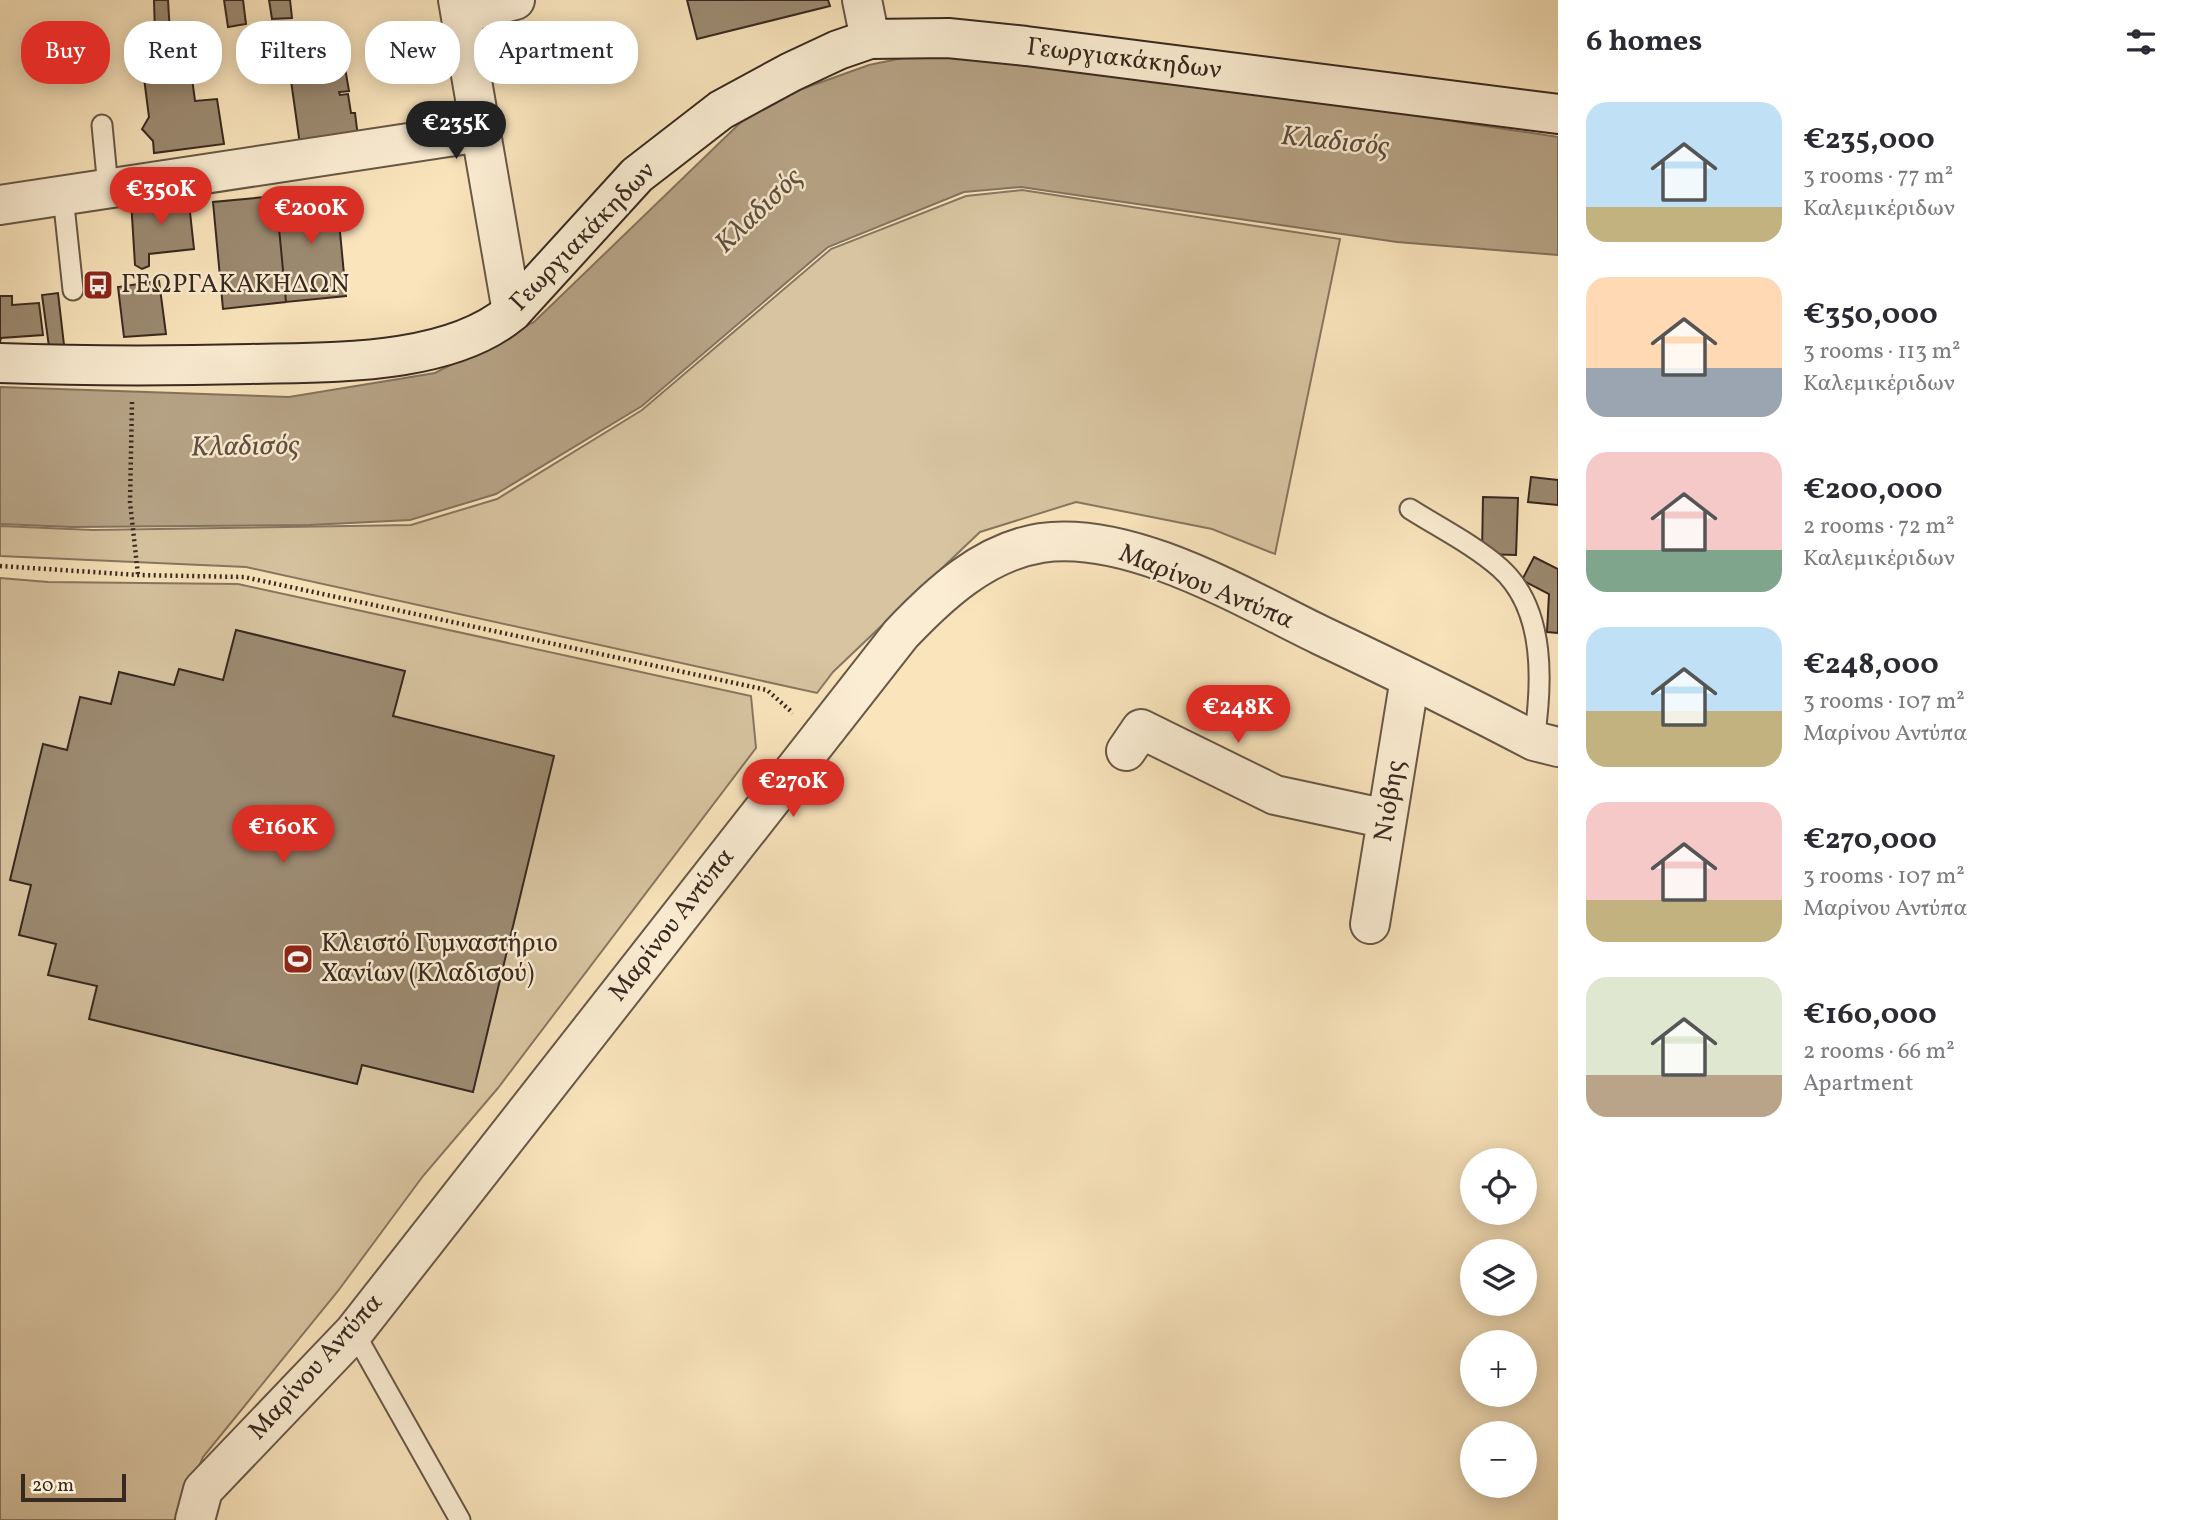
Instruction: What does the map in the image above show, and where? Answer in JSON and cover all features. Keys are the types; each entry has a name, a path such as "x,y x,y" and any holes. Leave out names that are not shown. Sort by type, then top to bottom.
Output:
{"street":[{"path":"512,312 459,7 515,0"},
{"path":"862,0 870,40"},
{"name":"Γεωργιακάκηδων","path":"0,363 132,367 348,361 424,352 496,326 512,312 637,175 721,110 826,55 870,40 948,37 1558,114"},
{"path":"0,205 481,132"},
{"name":"Μαρίνου Αντύπα","path":"195,1520 203,1490 354,1332 901,634 944,591 988,562 1040,543 1080,542 1156,561 1226,590 1546,744"},
{"name":"Νιόβης","path":"1370,924 1409,677"},
{"path":"1126,751 1141,729 1275,795 1387,819"}],"lane":[{"path":"102,125 108,188"},
{"path":"63,196 72,290"},
{"path":"1410,509 1501,569 1521,598 1535,635 1546,744"},
{"path":"354,1332 460,1520"}],"path":[{"path":"132,367 131,502 138,575"},
{"path":"0,566 138,575 244,577 767,690 820,737"}],"shaded area":[{"path":"1022,190 1340,239 1275,554 1212,529 1076,502 980,532 833,672 817,693 246,567 0,556 0,526 93,530 411,525 497,499 642,410 831,249 966,196"},
{"name":"Κλειστό Γυμναστήριο Χανίων (Κλαδισού)","path":"0,578 48,582 238,584 751,696 756,748 498,1088 423,1176 338,1291 203,1457 190,1487 185,1520 0,1520"}],"water":[{"name":"Κλαδισός","path":"931,52 1109,69 1558,137 1558,255 1397,242 1021,187 964,192 828,247 642,406 496,494 410,520 310,525 72,527 0,524 0,387 289,397 435,373 534,322 740,123 791,93 869,65"}],"building":[{"path":"154,0 168,0 169,21 155,21"},
{"path":"224,0 243,0 246,21 236,21 236,26 228,27"},
{"path":"269,0 290,0 292,18 272,19"},
{"path":"687,0 828,0 830,6 697,39"},
{"path":"145,84 193,84 195,101 217,99 224,144 154,153 153,141 142,129 149,117"},
{"path":"291,84 348,84 349,91 339,92 340,95 348,94 351,113 355,113 359,145 301,152"},
{"path":"336,189 346,296 286,302 276,196"},
{"path":"188,194 194,249 149,254 149,266 142,269 135,265 131,200"},
{"path":"276,196 286,302 223,309 213,202"},
{"path":"159,281 166,334 124,337 118,287"},
{"path":"58,293 64,345 49,347 42,295"},
{"path":"0,296 12,296 12,305 39,303 43,335 1,338 0,342"},
{"path":"1531,477 1558,480 1558,505 1528,502"},
{"path":"1483,497 1518,498 1516,555 1482,554"},
{"path":"1534,557 1558,569 1558,633 1547,632 1549,594 1522,580"},
{"path":"236,630 405,671 393,716 554,756 473,1092 362,1065 357,1084 89,1019 97,986 48,975 56,944 19,935 31,885 10,880 43,744 67,750 80,697 111,704 119,672 174,685 179,669 223,680"}],"place":[{"name":"ΓΕΩΡΓΑΚΑΚΗΔΩΝ","path":"98,285"},
{"name":"Κλειστό Γυμναστήριο Χανίων (Κλαδισού)","path":"298,959"}]}
